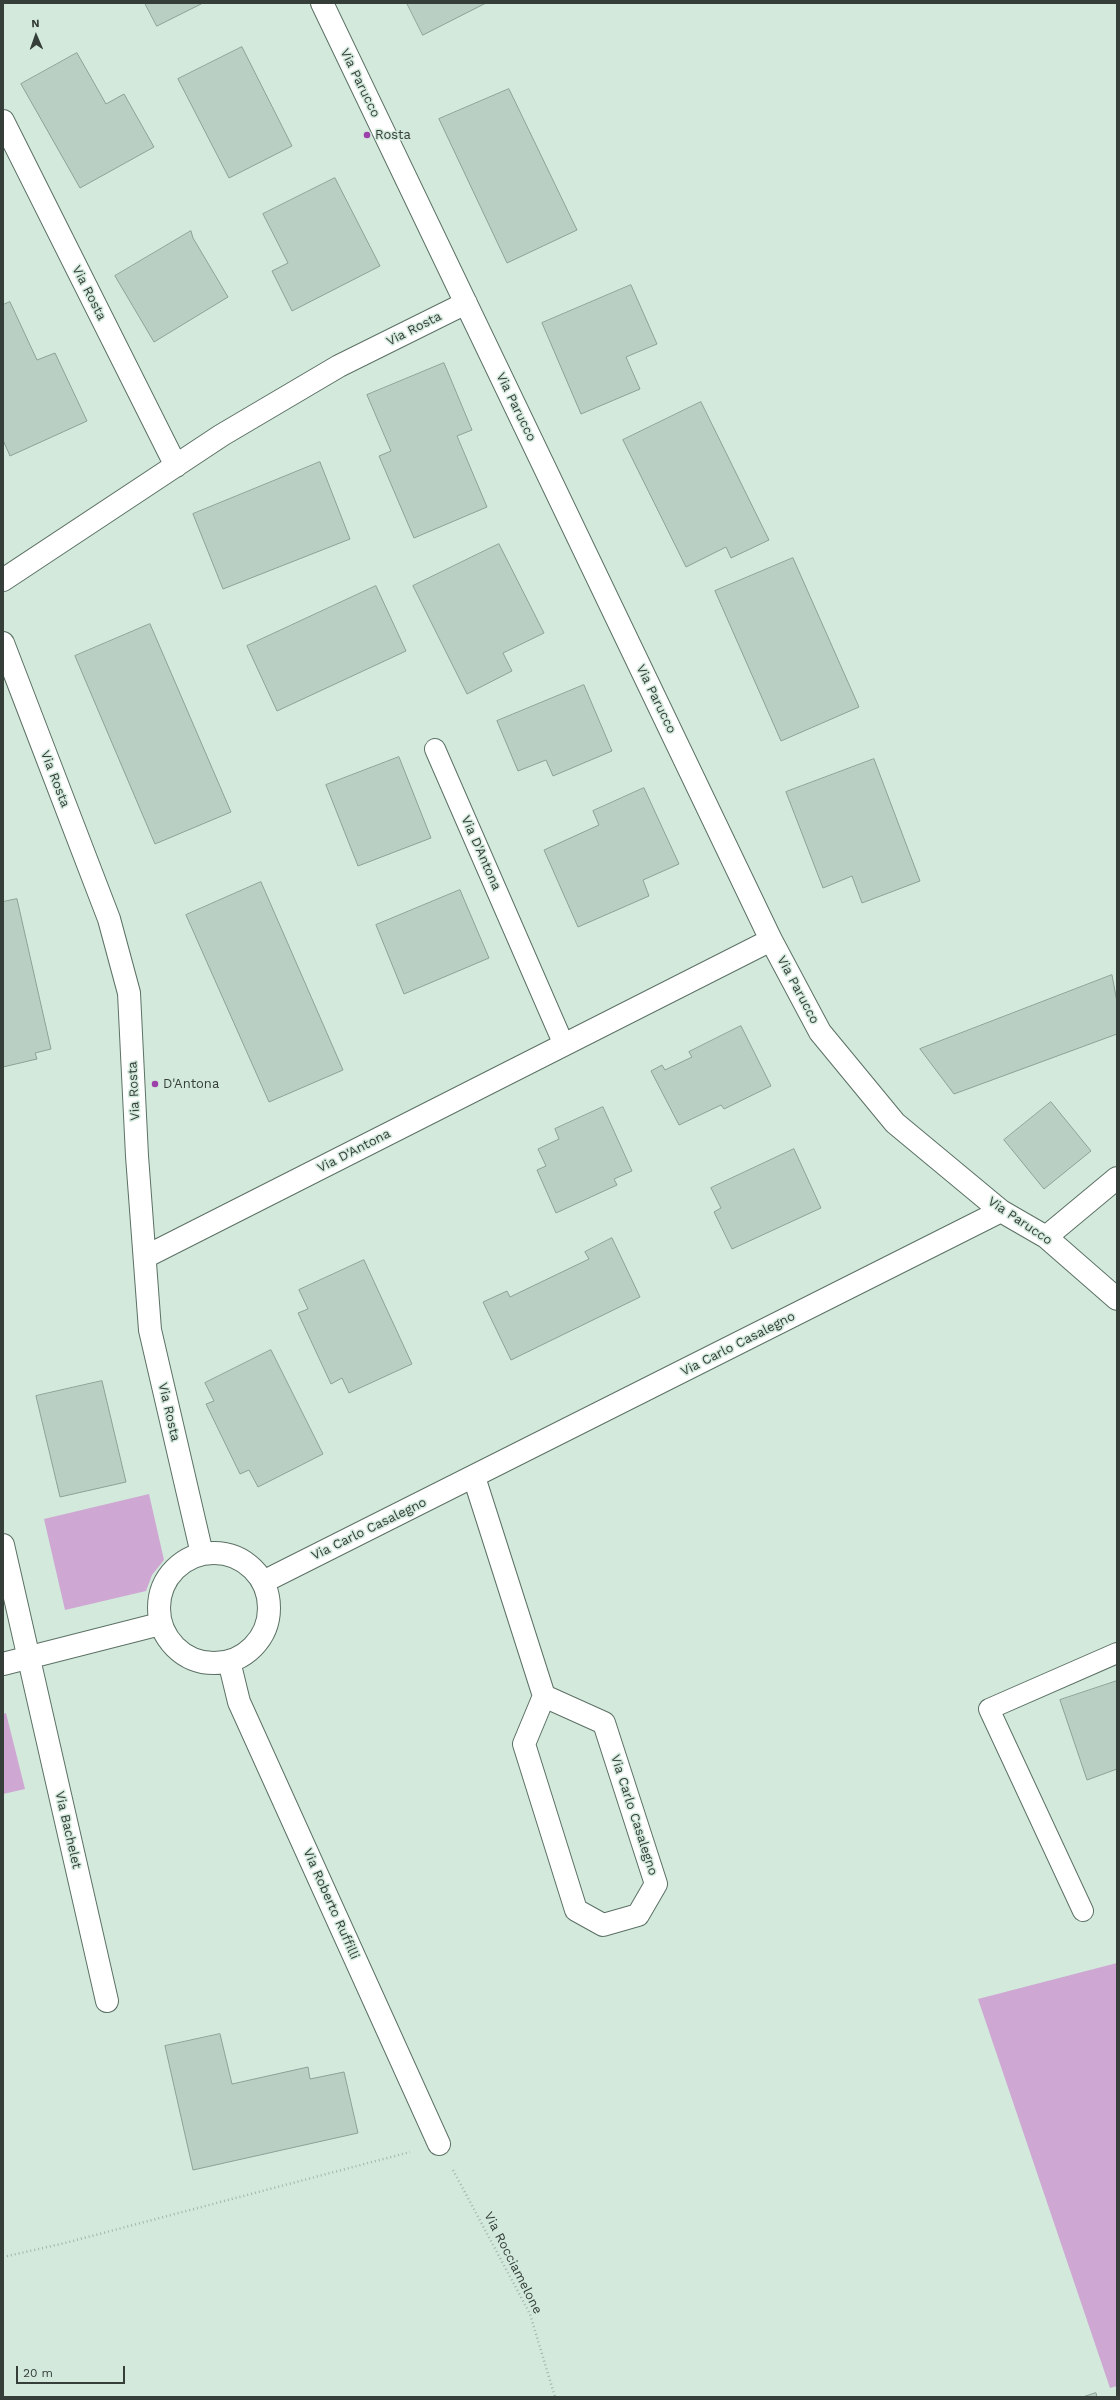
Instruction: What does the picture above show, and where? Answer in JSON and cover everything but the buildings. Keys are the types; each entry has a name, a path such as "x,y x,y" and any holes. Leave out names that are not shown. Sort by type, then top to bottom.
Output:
{"street":[{"name":"Via Parucco","path":"322,3 772,940 820,1032 895,1123 1001,1211 1046,1237 1117,1299"},
{"name":"Via Rosta","path":"3,121 176,466"},
{"name":"Via Rosta","path":"3,580 222,436 339,366 466,303"},
{"name":"Via Rosta","path":"3,643 109,919 129,993 150,1330 202,1554"},
{"name":"Via D'Antona","path":"145,1257 772,940"},
{"path":"1046,1237 1117,1178"},
{"name":"Via Carlo Casalegno","path":"263,1582 1001,1211"},
{"path":"474,1477 544,1696"},
{"name":"Via Bachelet","path":"3,1545 107,2001"},
{"path":"202,1554 230,1555 243,1561 263,1582 269,1597 269,1614 265,1630 257,1644 244,1655 229,1661 212,1664 195,1661 180,1652 168,1640 160,1624 158,1609 160,1594 166,1580 175,1568 188,1559 202,1554"},
{"path":"3,1664 160,1624"},
{"name":"Via Roberto Ruffilli","path":"229,1661 239,1702 439,2144"},
{"name":"Via Carlo Casalegno","path":"544,1696 604,1723 656,1884 638,1915 603,1925 576,1910 524,1744 544,1696"}],"lane":[{"name":"Via D'Antona","path":"435,749 564,1045"},
{"path":"1083,1911 988,1709 1117,1653"}],"path":[{"path":"3,2256 64,2243 439,2144"},
{"name":"Via Rocciamelone","path":"439,2144 530,2314 556,2397"}],"shaded area":[{"path":"149,1494 164,1560 152,1575 146,1591 65,1610 44,1519"},
{"path":"6,1713 25,1789 3,1794 3,1714"},
{"path":"1117,1963 1117,2386 1110,2388 978,1999"}],"place":[{"name":"Rosta","path":"367,135"},
{"name":"D'Antona","path":"155,1084"}]}
